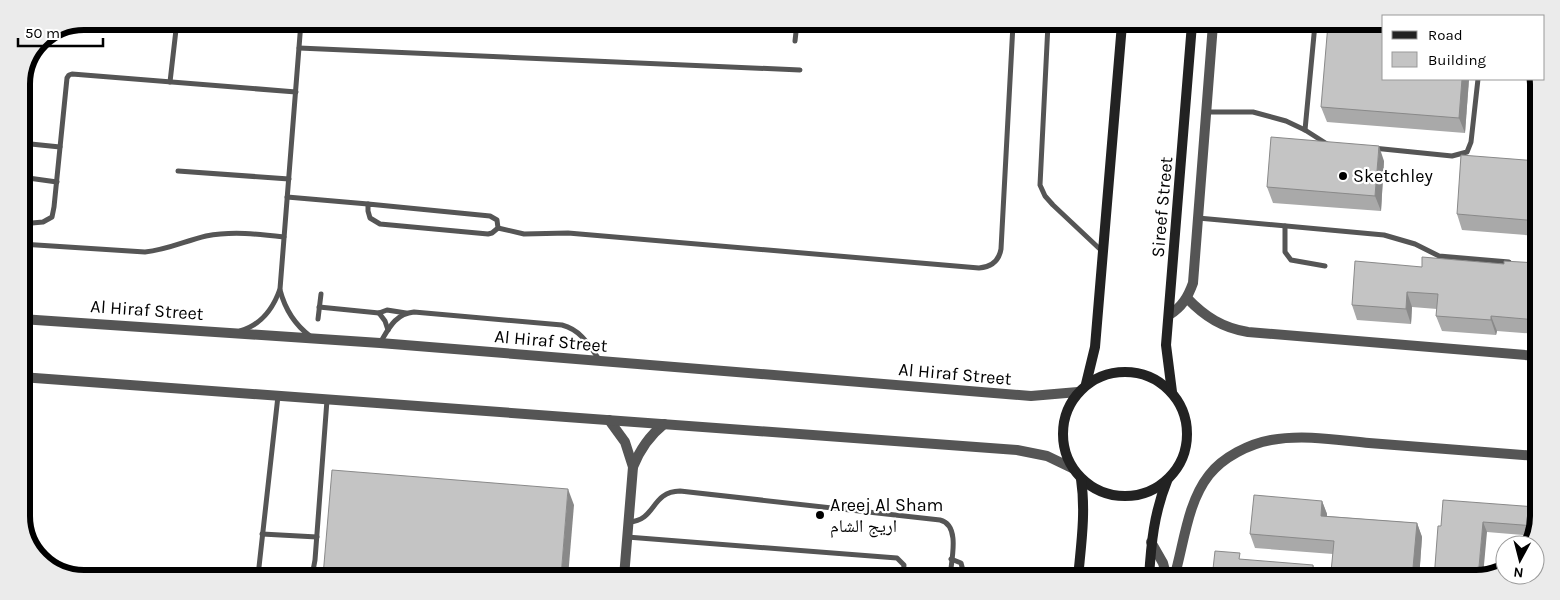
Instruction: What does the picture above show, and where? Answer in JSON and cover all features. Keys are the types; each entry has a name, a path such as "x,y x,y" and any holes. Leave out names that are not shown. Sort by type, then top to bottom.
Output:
{"main road":[{"path":"1086,384 1095,347 1122,30"},
{"name":"Sireef Street","path":"1172,392 1166,345 1192,30"},
{"path":"1149,570 1151,542 1156,512 1167,481 1178,468 1186,449 1188,429 1183,409 1172,392 1157,380 1140,373 1121,371 1103,375 1086,384 1078,392 1067,409 1062,429 1064,449 1072,468 1080,479 1097,490 1114,495 1132,496 1149,491 1167,481"},
{"path":"1079,570 1084,516 1080,479"}],"street":[{"path":"1169,315 1187,298 1193,283 1213,30"},
{"path":"1187,298 1196,308 1215,322 1233,330 1530,355"},
{"name":"Al Hiraf Street","path":"30,320 380,343 1031,396 1078,392"},
{"path":"30,378 1017,450 1047,456 1072,468"},
{"path":"609,420 625,442 633,467"},
{"path":"625,570 633,467 645,443 664,424"},
{"path":"1176,570 1192,507 1200,490 1210,474 1223,462 1238,452 1254,445 1288,438 1324,439 1530,456"},
{"path":"1151,542 1165,570"}],"lane":[{"path":"170,82 176,30"},
{"path":"234,332 252,326 267,314 280,289 300,30"},
{"path":"795,41 796,30"},
{"path":"498,228 524,234 568,233 979,268 990,266 998,259 1001,249 1013,30"},
{"path":"1048,30 1040,185 1045,196 1053,205 1103,252"},
{"path":"1305,130 1314,30"},
{"path":"299,48 800,70"},
{"path":"30,223 43,222 52,217 67,78 69,75 296,92"},
{"path":"1365,148 1452,156 1467,152 1471,142 1478,80"},
{"path":"1206,112 1253,112 1286,121 1305,130 1326,144 1336,145"},
{"path":"30,144 60,147"},
{"path":"178,171 289,179"},
{"path":"30,178 57,182"},
{"path":"287,198 490,216 497,220 498,228"},
{"path":"368,204 370,218 380,224 488,234 492,234 498,228"},
{"path":"1198,218 1384,235 1416,244 1439,256 1518,262"},
{"path":"1285,226 1285,252 1291,260 1325,266"},
{"path":"30,245 145,252 164,250 192,240 219,234 247,233 284,236"},
{"path":"280,289 290,315 301,329 316,340"},
{"path":"318,319 321,294"},
{"path":"320,306 562,325 580,334 600,361"},
{"path":"379,312 388,330"},
{"path":"380,343 395,319 407,313"},
{"path":"259,570 278,396"},
{"path":"313,570 327,399"},
{"path":"628,522 645,517 663,495 674,491 930,518 944,521 951,526 953,535 950,570"},
{"path":"262,534 317,537"},
{"path":"627,537 897,558 904,565 904,570"},
{"path":"951,559 961,564 963,570"}],"building":[{"path":"1327,30 1382,30 1382,80 1462,80 1459,118 1321,107"},
{"path":"1271,137 1379,146 1375,196 1267,187"},
{"path":"1461,155 1530,160 1530,220 1457,214"},
{"path":"1422,257 1504,264 1504,261 1530,263 1530,319 1491,316 1491,320 1436,316 1438,294 1407,292 1406,309 1352,305 1355,261 1422,267"},
{"path":"332,470 568,489 562,570 324,570"},
{"path":"1254,495 1322,501 1321,516 1417,523 1413,570 1331,570 1334,541 1250,534"},
{"path":"1443,500 1530,507 1529,526 1483,522 1479,570 1435,570 1438,526 1441,526"},
{"path":"1215,551 1240,553 1239,559 1313,565 1313,570 1213,570"}],"place":[{"name":"Sketchley","path":"1343,176"},
{"name":"Areej Al Sham اريج الشام","path":"820,515"}]}
